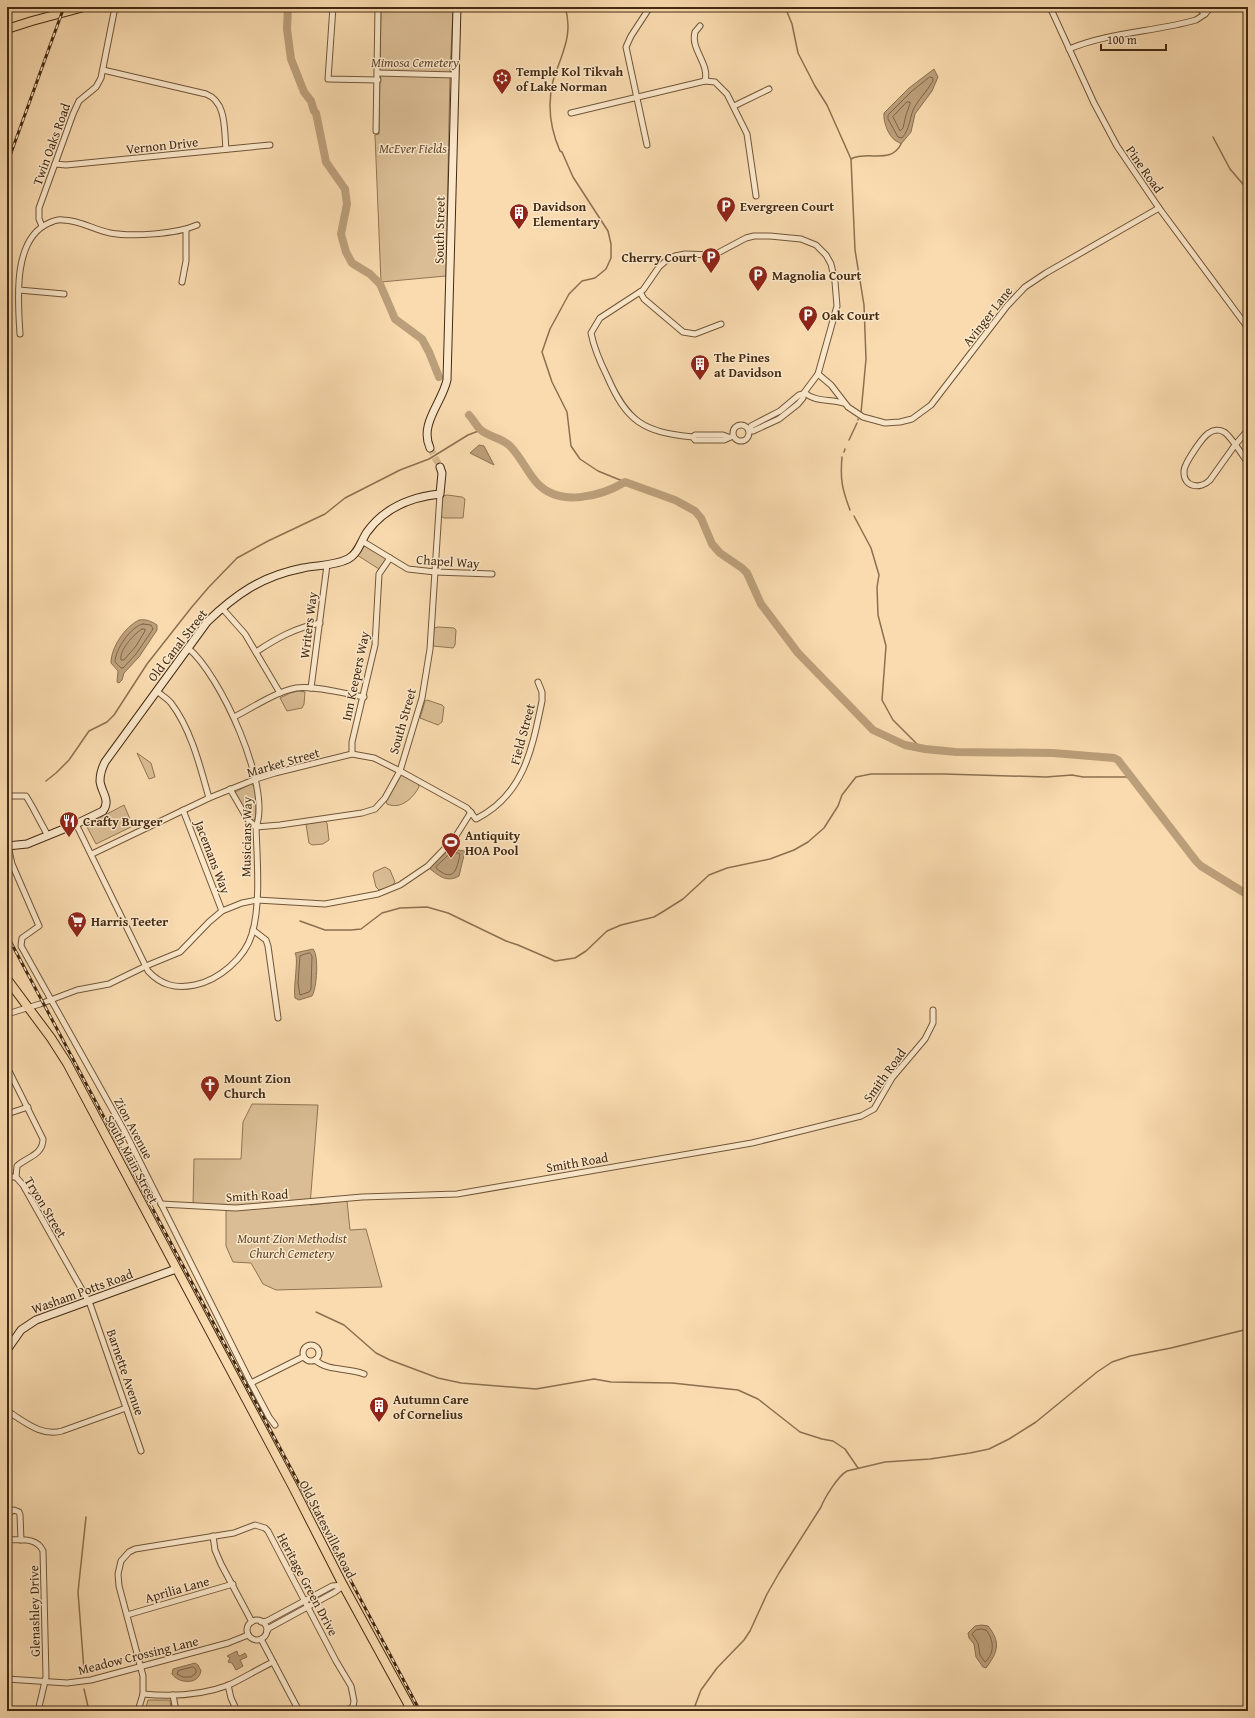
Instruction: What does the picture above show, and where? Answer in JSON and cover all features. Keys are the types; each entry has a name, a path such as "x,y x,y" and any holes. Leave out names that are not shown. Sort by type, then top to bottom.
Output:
{"main road":[{"path":"7,29 84,7"},
{"name":"South Main Street","path":"7,979 51,1038 67,1063 224,1357"},
{"name":"Old Statesville Road","path":"224,1357 412,1711"}],"street":[{"path":"7,13 11,7"},
{"name":"Twin Oaks Road","path":"42,226 39,219 39,208 77,104 80,99 96,87 103,70 115,7"},
{"path":"333,7 328,79 378,80"},
{"path":"376,131 378,7"},
{"name":"South Street","path":"430,448 427,437 427,428 447,380 457,7"},
{"path":"647,145 626,47 631,36 650,7"},
{"name":"Pine Road","path":"1050,7 1094,103 1114,141 1159,208 1248,328"},
{"path":"1198,7 1205,14"},
{"path":"1069,49 1094,39 1196,20 1205,14 1211,7"},
{"path":"700,26 695,32 694,42 705,70 705,81"},
{"path":"103,70 206,94 214,98 221,109 226,149"},
{"path":"378,74 455,75"},
{"path":"571,114 705,81 712,81 718,84 727,94 749,137 756,196"},
{"path":"734,106 769,89"},
{"name":"Vernon Drive","path":"55,164 66,165 270,145"},
{"name":"Avinger Lane","path":"818,374 828,383 844,403 859,416 883,423 905,421 922,413 931,406 1008,306 1025,287 1052,269 1159,208"},
{"path":"20,334 19,290 21,268 25,250 34,233 42,226 62,219 118,234 138,234 186,230 197,225"},
{"path":"182,282 186,261 186,230"},
{"path":"754,236 790,238 811,242 822,250 831,264 835,282 837,302 832,328 818,374 804,394 799,395 780,411 751,426 748,438 743,441 731,436 723,435 695,435 693,438 653,429 633,419 615,395 594,347 591,333 600,318 640,292 663,263 679,255 714,256 746,238 754,236"},
{"path":"19,290 64,294"},
{"path":"640,292 644,299 683,332 695,334 721,324"},
{"path":"804,394 815,399 834,400 844,403"},
{"path":"731,436 733,429 737,425 745,425 750,430"},
{"path":"1248,430 1235,445 1206,484 1202,486 1193,486 1186,479 1184,470 1205,436 1214,430 1226,433 1235,445 1248,463"},
{"name":"South Street","path":"256,827 362,813 374,809 385,798 400,771 416,722 427,674 442,473 440,467"},
{"name":"Old Canal Street","path":"76,824 99,813 105,807 106,800 100,780 102,768 207,622 222,608 239,594 283,572 327,565 349,558 368,532 385,514 402,503 420,496 440,494"},
{"name":"Chapel Way","path":"362,541 408,569 435,572 492,574"},
{"name":"Inn Keepers Way","path":"352,754 352,742 376,645 379,574 390,558"},
{"name":"Writers Way","path":"311,688 327,565"},
{"path":"222,608 245,634 280,693"},
{"path":"256,652 288,632 303,626 320,623"},
{"name":"Musicians Way","path":"146,966 148,971 160,983 183,986 202,983 213,979 238,958 248,943 253,930 257,900 256,827 259,821 258,789 256,779 234,717 204,665 197,655 188,648"},
{"name":"Field Street","path":"476,819 496,808 518,781 525,769 542,701 542,692 538,682"},
{"path":"234,717 280,693 296,688 311,688 364,697"},
{"path":"157,690 170,703 183,724 195,752 210,798"},
{"name":"Market Street","path":"92,854 183,810 256,779 352,754 374,758 400,771 466,807 476,819"},
{"path":"230,789 248,820 256,827"},
{"path":"7,796 26,796 34,808 48,836"},
{"name":"Jacemans Way","path":"183,810 222,911"},
{"path":"7,1014 52,1000 77,990 109,984 146,966 180,952 209,922 222,911 242,903 257,900 325,904 378,894 400,885 428,866 454,839 471,812"},
{"path":"8,846 23,845 76,824 146,966"},
{"name":"Zion Avenue","path":"8,846 12,864 39,926 22,938 21,946 122,1127 251,1382 269,1417 275,1425"},
{"path":"253,930 266,940 268,946 278,1018"},
{"name":"Smith Road","path":"161,1204 236,1208 368,1196 457,1194 752,1143 792,1134 861,1116 874,1109 892,1078 925,1039 933,1023 933,1010"},
{"name":"Tryon Street","path":"7,1067 42,1136 43,1143 37,1153 17,1166 16,1177 23,1185 88,1301"},
{"path":"7,1114 28,1107"},
{"path":"7,1180 12,1177 16,1177"},
{"name":"Washam Potts Road","path":"7,1350 21,1330 31,1322 176,1269"},
{"name":"Barnette Avenue","path":"88,1301 141,1451"},
{"path":"313,1345 317,1348 319,1352 318,1358 314,1360 308,1361 303,1357 302,1352 305,1347 313,1345"},
{"path":"251,1382 303,1357"},
{"path":"314,1360 326,1367 352,1370 364,1374"},
{"path":"7,1411 36,1428 52,1433 62,1431 126,1408"},
{"path":"7,1540 8,1513 14,1510 19,1512 20,1515 21,1540"},
{"name":"Heritage Green Drive","path":"138,1711 143,1694 143,1676 118,1574 121,1561 128,1552 142,1547 234,1533 255,1525 265,1528 353,1691 353,1706 348,1711"},
{"path":"213,1536 217,1554 252,1622"},
{"name":"Glenashley Drive","path":"7,1540 32,1540 37,1542 44,1551 45,1681 38,1711"},
{"name":"Aprilia Lane","path":"127,1615 233,1584"},
{"path":"252,1622 267,1621 332,1586 344,1585"},
{"path":"266,1631 335,1592 344,1585"},
{"path":"252,1622 248,1627 248,1635 254,1640 264,1637 266,1627 262,1622"},
{"name":"Meadow Crossing Lane","path":"7,1678 67,1683 90,1680 228,1643 248,1635"},
{"path":"261,1639 299,1711"},
{"path":"143,1694 174,1695 202,1692 228,1685 273,1662"},
{"path":"228,1685 236,1711"},
{"path":"174,1695 176,1711"}],"green space":[{"name":"McEver Fields","path":"381,8 453,11 450,73 446,276 381,282 375,135 379,134"},
{"path":"447,495 462,497 465,499 463,518 444,518 441,516 443,496"},
{"path":"363,543 384,556 386,559 379,569 357,555"},
{"path":"434,628 454,628 456,630 455,645 453,648 433,646"},
{"path":"299,691 305,692 304,704 302,708 287,711 280,698 290,693"},
{"path":"427,700 444,707 442,722 438,725 420,718 425,701"},
{"path":"137,753 151,763 155,777 149,779"},
{"path":"401,775 418,783 419,787 406,802 397,805 387,804 386,802"},
{"path":"251,784 256,788 256,816 254,821 250,819 235,792"},
{"path":"124,805 133,826 96,844 86,825"},
{"path":"325,821 327,823 329,840 323,844 312,845 309,843 306,824"},
{"path":"385,867 390,870 395,882 391,887 379,890 376,887 373,875 374,872"},
{"name":"Mount Zion Methodist Church Cemetery","path":"252,1104 318,1105 310,1205 347,1201 350,1230 366,1229 382,1287 276,1290 263,1284 251,1263 233,1262 226,1246 226,1207 193,1205 194,1159 241,1159 243,1122"},
{"path":"148,1700 170,1700 171,1711 145,1711"}],"water":[{"path":"934,69 938,77 932,91 915,114 911,132 901,144 893,139 888,132 885,124 884,113 909,88"},
{"path":"479,445 484,446 494,465 470,453"},
{"path":"139,620 153,622 157,625 157,630 139,657 124,673 122,680 119,683 117,682 118,671 111,663 113,651 124,632"},
{"name":"Antiquity HOA Pool","path":"450,849 465,851 459,876 447,879 443,878 429,868"},
{"path":"313,949 317,964 314,992 312,996 299,1000 295,998 295,953"},
{"path":"975,1626 988,1626 995,1637 996,1642 995,1652 986,1668 983,1667 976,1657 974,1644 969,1638 968,1633"},
{"path":"237,1651 238,1655 240,1656 245,1653 247,1657 240,1660 243,1666 236,1670 232,1663 228,1662 230,1658 227,1656"},
{"path":"195,1663 201,1671 199,1676 192,1681 183,1681 172,1674 173,1669"}],"waterway":[{"path":"288,7 287,29 291,59 304,92 311,101 316,113 326,162 345,189 347,204 341,234 346,252 352,263 370,274 380,284 395,319 422,339 439,377"},
{"path":"565,7 568,27 567,36 563,54 551,90 550,116 560,151 562,152 573,177 608,231 611,244 611,258 606,269 595,278 582,281 569,294 550,329 542,352 552,382 567,412 571,446 580,459 598,471 625,482"},
{"path":"785,7 792,24 798,53 815,86 827,105 851,159 855,250 864,305 866,359 861,413"},
{"path":"1213,137 1230,169 1248,190"},
{"path":"851,159 864,156 885,156 897,150 901,144"},
{"path":"469,415 481,430 507,443 537,483 546,490 557,495 568,497 592,495 604,492 625,482 675,500 695,511 701,518 712,544 720,553 747,573 761,604 798,653 873,730 905,745 925,749 956,752 1053,753 1114,758 1118,760 1196,861 1201,866 1248,895"},
{"path":"849,440 857,423"},
{"path":"46,781 69,760 89,731 107,722 114,715 147,664 191,608 237,558 268,541 325,514 345,498 400,470 429,459 468,435 481,430"},
{"path":"842,457 842,484 850,510"},
{"path":"854,516 871,548 879,575 877,587 878,615 886,646 882,700 893,720 921,748"},
{"path":"300,921 325,930 361,929 382,913 400,908 427,907 448,913 506,941 555,961 575,958 586,951 607,931 621,925 654,917 664,911 683,899 709,875 727,868 770,859 794,850 808,842 824,828 838,806 842,795 856,777 871,774 944,774 1046,777 1072,775 1083,777 1126,777 1133,779"},
{"path":"316,1312 344,1325 376,1353 390,1360 438,1378 461,1383 536,1389 594,1379 611,1382 672,1383 738,1390 758,1399 800,1432 833,1441 845,1449 858,1468"},
{"path":"693,1711 701,1690 717,1668 744,1640 750,1631 767,1594 779,1573 832,1487 847,1471 885,1462 930,1459 989,1449 1009,1439 1036,1422 1097,1372 1112,1362 1130,1356 1171,1348 1248,1329"},
{"path":"84,1670 78,1592 86,1517"},
{"path":"84,1689 89,1711"}],"tunnel":[{"path":"430,448 440,467"}],"railway":[{"path":"7,164 64,7"},
{"path":"7,935 420,1711"}],"place":[{"name":"Temple Kol Tikvah of Lake Norman","path":"502,95"},
{"name":"Evergreen Court","path":"726,223"},
{"name":"Davidson Elementary","path":"519,230"},
{"name":"Cherry Court","path":"711,274"},
{"name":"Magnolia Court","path":"758,292"},
{"name":"Oak Court","path":"808,332"},
{"name":"The Pines at Davidson","path":"700,381"},
{"name":"Crafty Burger","path":"69,838"},
{"name":"Antiquity HOA Pool","path":"451,859"},
{"name":"Harris Teeter","path":"77,938"},
{"name":"Mount Zion Church","path":"210,1102"},
{"name":"Autumn Care of Cornelius","path":"379,1423"}],"park label":[{"name":"Mimosa Cemetery","path":"415,62"}]}
